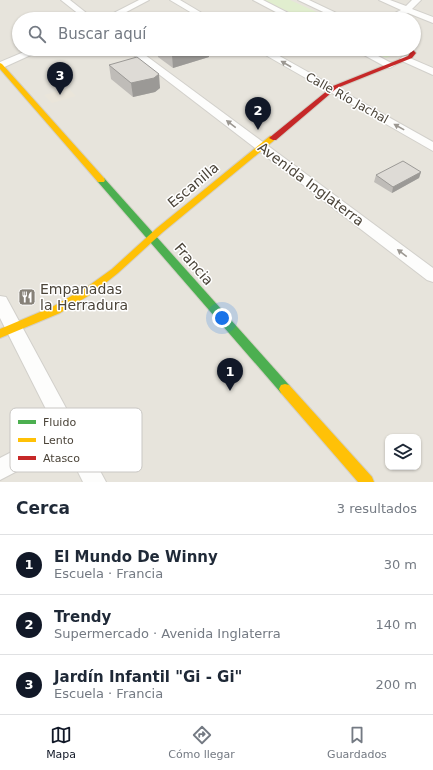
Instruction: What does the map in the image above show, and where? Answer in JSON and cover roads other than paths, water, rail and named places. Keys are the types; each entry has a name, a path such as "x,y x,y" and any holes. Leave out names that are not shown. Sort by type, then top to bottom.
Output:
{"street":[{"path":"65,0 81,12"},
{"path":"120,12 145,0"},
{"path":"174,0 195,12"},
{"path":"257,0 282,12"},
{"path":"302,0 329,12"},
{"path":"383,0 412,12"},
{"path":"403,12 417,0"},
{"path":"421,15 433,20"},
{"path":"0,66 23,56"},
{"name":"Avenida Inglaterra","path":"140,56 433,276"},
{"name":"Calle Río Jachal","path":"272,56 433,146"},
{"path":"372,56 390,65"},
{"path":"405,59 410,56"},
{"path":"405,59 433,72"},
{"name":"Escanilla","path":"7,331 75,299 152,238 331,90 405,59"},
{"name":"Francia","path":"0,66 367,482"},
{"path":"0,302 7,331 54,408"},
{"path":"0,469 10,464"},
{"path":"90,472 95,482"}],"place":[{"name":"Jardín Infantil \"Gi - Gi\"","path":"60,95"},
{"name":"Trendy","path":"258,130"},
{"name":"Empanadas la Herradura","path":"27,297"},
{"name":"El Mundo De Winny","path":"230,391"}]}
